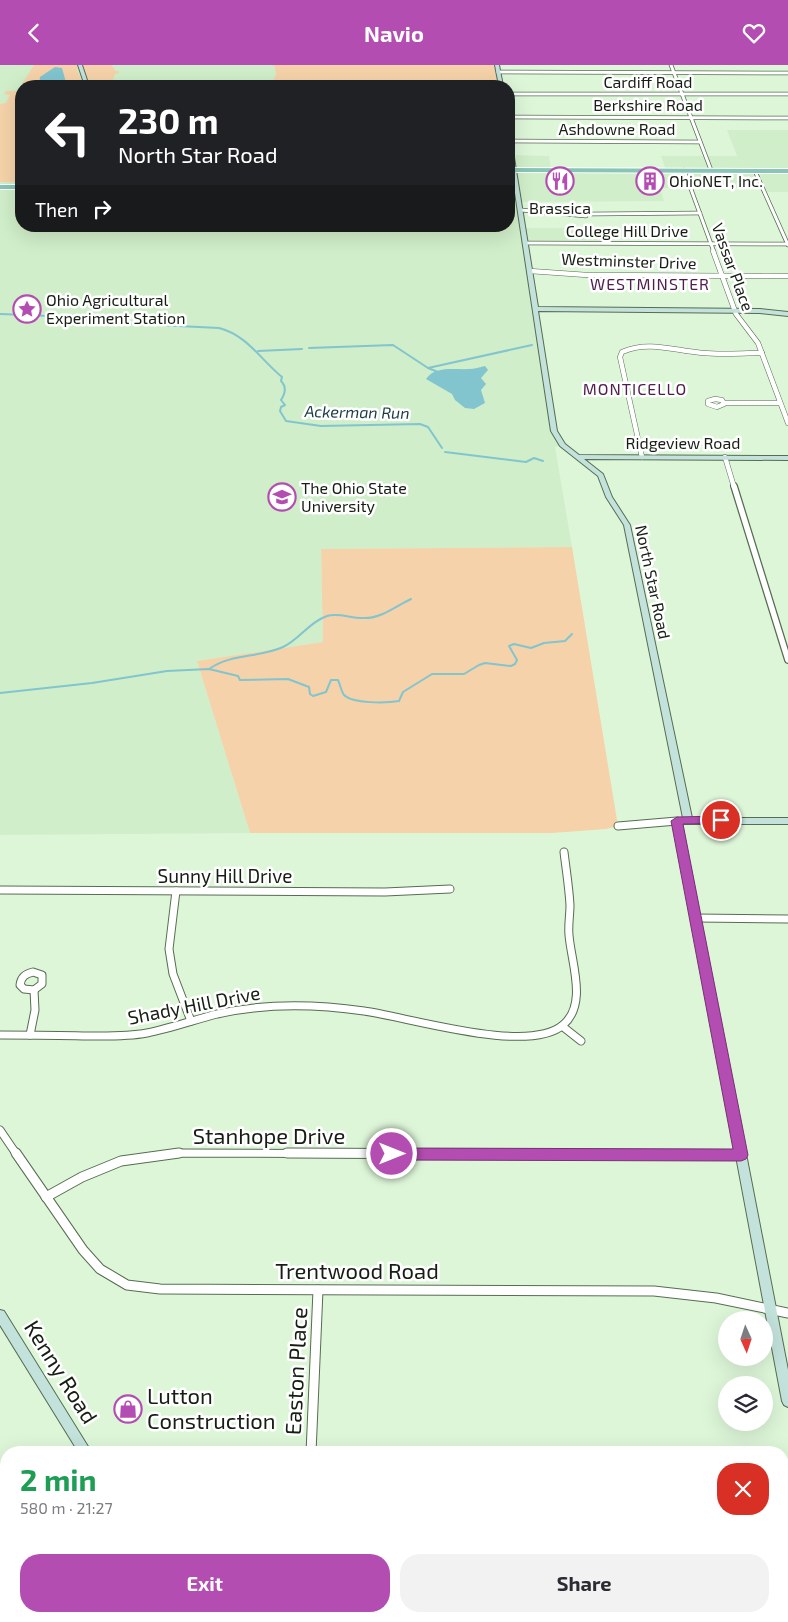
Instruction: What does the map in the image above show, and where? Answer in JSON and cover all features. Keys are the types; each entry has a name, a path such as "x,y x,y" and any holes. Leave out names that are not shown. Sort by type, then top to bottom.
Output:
{"main road":[{"path":"515,170 788,171"},
{"path":"0,185 15,185"}],"street":[{"path":"80,65 85,80"},
{"path":"497,65 500,80"},
{"path":"671,65 711,170"},
{"path":"498,72 788,73"},
{"name":"Cardiff Road","path":"515,94 788,94"},
{"name":"Berkshire Road","path":"515,117 788,117"},
{"name":"Ashdowne Road","path":"515,141 700,142"},
{"name":"Vassar Place","path":"684,170 735,310 740,321 753,334 762,353 788,423"},
{"path":"755,171 788,245"},
{"name":"North Star Road","path":"515,186 521,210 554,431 562,445 601,475 609,497 627,525 688,820"},
{"path":"521,210 586,216"},
{"path":"592,214 700,213"},
{"name":"College Hill Drive","path":"526,243 788,245"},
{"name":"Westminster Drive","path":"530,271 556,271 587,275 788,276"},
{"path":"535,309 735,310 788,314"},
{"path":"642,457 620,357 622,352 628,348 649,346 702,353 762,353"},
{"path":"724,403 780,403"},
{"name":"Ridgeview Road","path":"577,457 788,458"},
{"path":"725,457 788,659"},
{"path":"618,826 688,820 788,821"},
{"path":"677,821 788,1401"},
{"path":"564,852 570,905 569,934 575,987 574,1010 570,1019 562,1026 581,1041"},
{"name":"Sunny Hill Drive","path":"0,890 385,892 450,889"},
{"path":"176,891 170,949 173,974 191,1021"},
{"path":"696,918 788,919"},
{"path":"30,1035 36,1010 34,990"},
{"name":"Shady Hill Drive","path":"0,1035 120,1036 147,1033 191,1021 264,1007 322,1007 365,1011 483,1034 520,1038 541,1036 562,1026"},
{"name":"Trentwood Road","path":"0,1130 83,1250 100,1269 127,1285 160,1289 654,1291 716,1298 788,1313"},
{"name":"Stanhope Drive","path":"46,1197 97,1170 121,1161 154,1155 183,1153 741,1155"},
{"name":"Easton Place","path":"311,1446 318,1290"},
{"name":"Kenny Road","path":"0,1315 82,1446"}],"shaded area":[{"name":"The Ohio State University","path":"0,65 497,65 500,80 15,80 15,232 515,232 515,155 549,156 551,170 666,170 661,156 737,156 727,130 788,130 788,170 751,170 759,188 660,188 664,201 520,202 523,228 598,228 601,244 526,243 554,431 562,445 555,447 572,547 321,549 323,642 197,661 250,833 0,835"},
{"path":"34,65 77,65 81,80 24,80"},
{"path":"83,65 111,65 119,73 115,74 113,80 88,80"},
{"path":"272,65 494,65 497,80 274,80 276,74 275,67"},
{"path":"6,91 15,91 15,182 0,182 0,104 6,103 10,95 4,94"},
{"path":"788,173 788,192 767,192 760,174"},
{"path":"572,547 618,826 606,829 552,833 250,833 197,661 323,642 321,549"}],"water":[{"path":"55,67 62,68 65,80 40,80 40,77"},
{"path":"485,366 488,370 481,378 486,384 481,390 485,403 474,409 465,408 455,400 452,394 426,379 440,370 471,369"}],"waterway":[{"name":"Ackerman Run","path":"0,314 27,315"},
{"name":"Ackerman Run","path":"35,315 117,323 219,328 229,331 246,342 282,377 281,381 285,391 281,400 285,405 281,407 280,411 286,421 321,426 420,424 428,427 442,448"},
{"name":"Ackerman Run","path":"309,348 393,345 428,368"},
{"name":"Ackerman Run","path":"428,368 532,345"},
{"name":"Ackerman Run","path":"258,351 302,349"},
{"name":"Ackerman Run","path":"428,368 438,372"},
{"name":"Ackerman Run","path":"445,452 526,462 534,458 543,461"},
{"path":"209,669 227,660 265,653 283,647 315,622 327,616 371,617 383,614 411,599"},
{"path":"209,669 238,676 240,680 288,679 309,687 310,694 313,696 326,692 331,680 338,680 344,695 348,698 370,702 394,702 399,701 403,692 432,674 464,674 485,663 511,666 517,660 509,646 514,644 531,648 544,643 565,641 572,634"},
{"path":"0,693 92,683 167,671 209,669"}],"place":[{"name":"Brassica","path":"560,181"},
{"name":"OhioNET, Inc.","path":"650,181"},
{"name":"Ohio Agricultural Experiment Station","path":"27,309"},
{"name":"The Ohio State University","path":"282,497"},
{"name":"Lutton Construction","path":"128,1409"}],"district":[{"name":"WESTMINSTER","path":"650,284"},
{"name":"MONTICELLO","path":"635,389"}],"route":[{"path":"392,1154 741,1155 677,821 721,820"}]}
